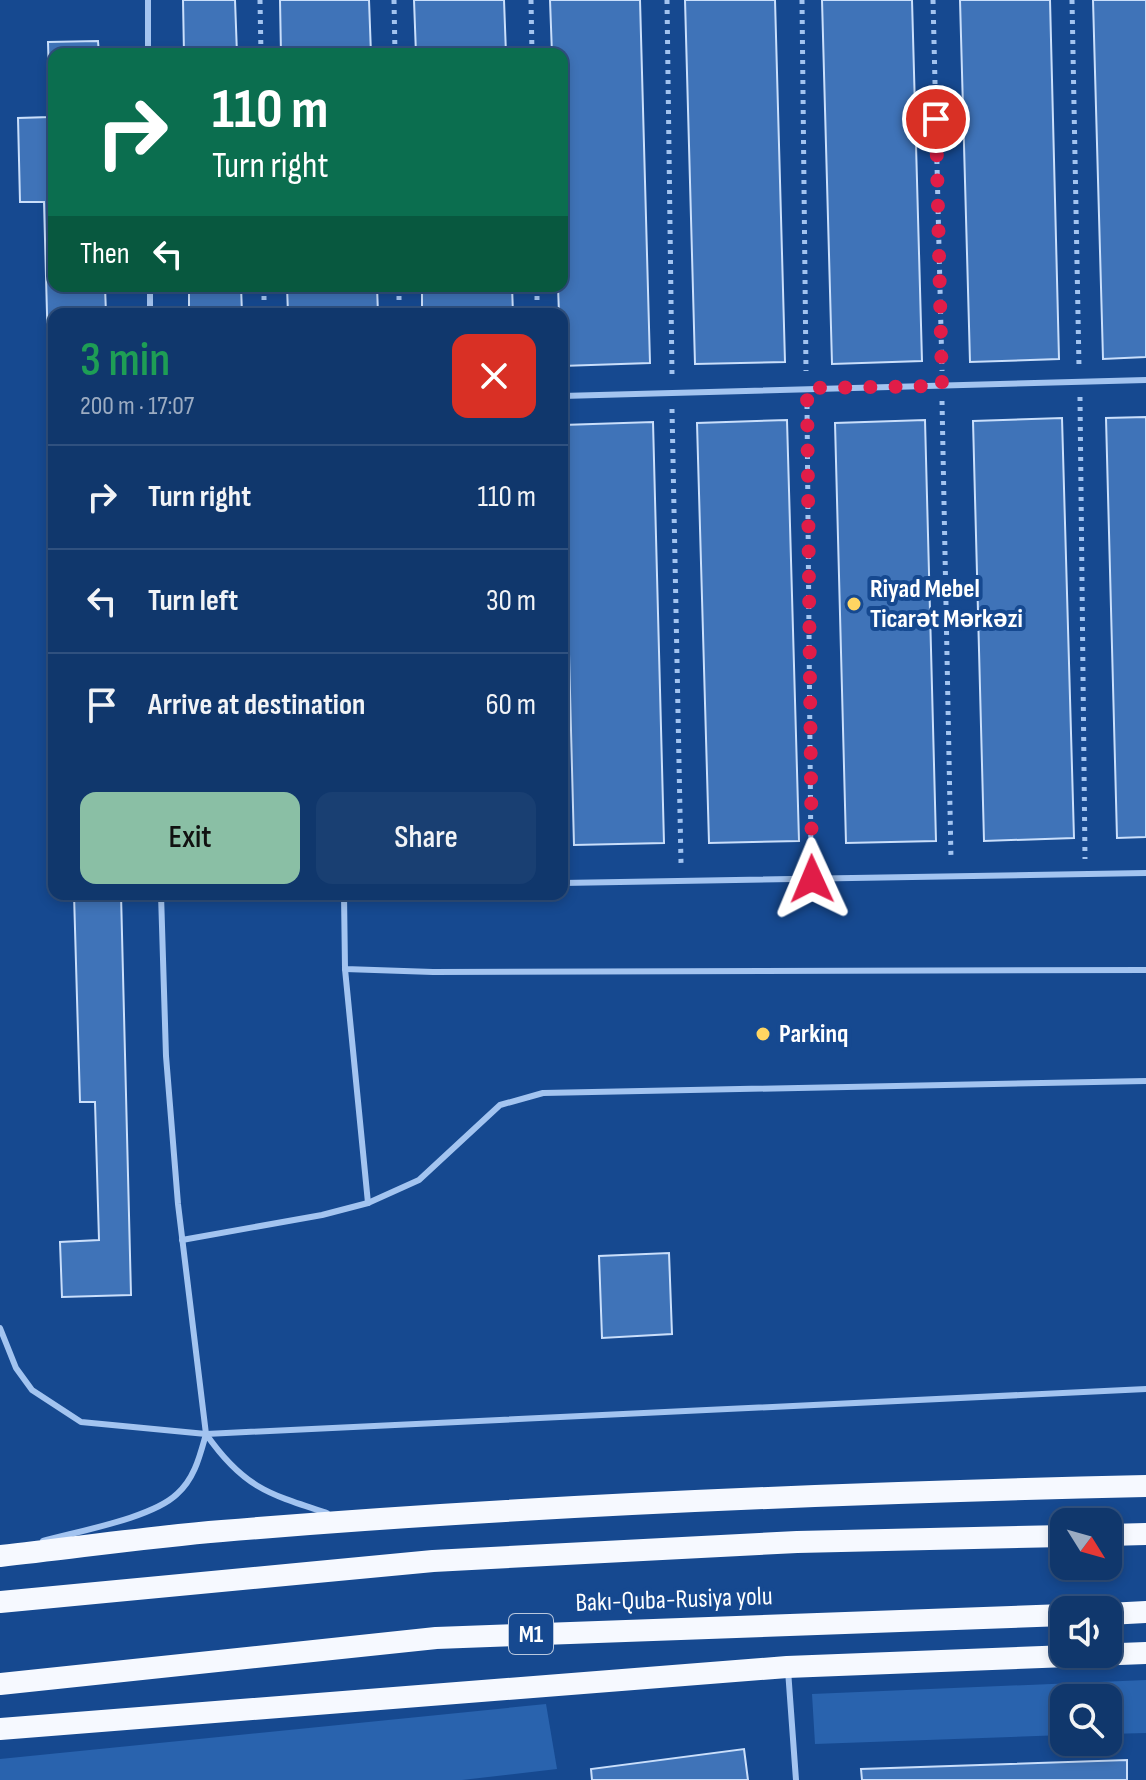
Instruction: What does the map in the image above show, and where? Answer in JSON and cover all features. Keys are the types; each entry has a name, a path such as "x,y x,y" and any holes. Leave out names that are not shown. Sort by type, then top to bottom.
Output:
{"highway":[{"path":"0,1555 218,1531 350,1521 803,1494 1146,1486"},
{"path":"1122,1535 1146,1534"},
{"name":"Bakı-Quba-Rusiya yolu","path":"0,1602 433,1561 797,1542 1050,1536"},
{"path":"1122,1613 1146,1612"},
{"name":"Bakı-Quba-Rusiya yolu","path":"0,1684 436,1638 1050,1616"},
{"path":"0,1729 787,1667 1146,1653"}],"lane":[{"path":"148,0 148,48"},
{"path":"568,396 1146,380"},
{"path":"568,883 1146,873"},
{"path":"0,1555 165,1504 180,1492 197,1467 206,1434 182,1240 166,1056 161,900"},
{"path":"344,900 345,969 368,1203"},
{"path":"345,969 433,972 1146,970"},
{"path":"182,1240 322,1215 368,1203 419,1180 500,1105 543,1093 1146,1081"},
{"path":"0,1328 16,1368 32,1390 81,1422 206,1434 1146,1389"},
{"path":"206,1434 227,1464 251,1482 281,1498 350,1521"},
{"path":"787,1667 796,1780"}],"path":[{"path":"260,0 261,48"},
{"path":"394,0 395,48"},
{"path":"531,0 532,48"},
{"path":"667,0 681,881"},
{"path":"802,0 812,879"},
{"path":"933,0 951,877"},
{"path":"1072,0 1085,875"}],"shaded area":[{"path":"1146,1680 1146,1733 1122,1734 1122,1684 1051,1684"},
{"path":"1050,1684 1050,1736 815,1744 812,1694"},
{"path":"546,1704 557,1769 462,1780 0,1780 0,1759"}],"building":[{"path":"183,0 235,0 237,48 184,48"},
{"path":"280,0 369,0 371,48 281,48"},
{"path":"414,0 504,0 506,48 416,48"},
{"path":"550,0 640,0 650,363 568,366 568,308 559,308 558,292 568,292 568,48 552,48"},
{"path":"685,0 775,0 785,362 695,364"},
{"path":"822,0 912,0 922,361 832,364"},
{"path":"960,0 1050,0 1059,359 970,362"},
{"path":"1093,0 1146,0 1146,357 1103,359"},
{"path":"98,41 99,48 48,48 48,42"},
{"path":"48,117 48,292 105,292 106,308 48,308 48,351 44,202 20,202 18,118"},
{"path":"189,292 241,292 242,308 189,308"},
{"path":"287,292 377,292 378,308 288,308"},
{"path":"422,292 512,292 513,308 422,308"},
{"path":"1146,417 1146,837 1117,838 1106,418"},
{"path":"1062,418 1074,838 984,841 973,421"},
{"path":"787,420 799,841 709,843 697,423"},
{"path":"925,420 936,841 846,843 835,423"},
{"path":"653,422 664,843 574,845 568,616 568,425"},
{"path":"74,900 121,900 131,1295 62,1297 60,1242 99,1240 95,1102 80,1102"},
{"path":"669,1253 672,1334 602,1338 599,1256"},
{"path":"744,1749 748,1780 592,1780 591,1769"},
{"path":"1127,1760 1127,1780 862,1780 861,1769"}],"place":[{"name":"Riyad Mebel Ticarət Mərkəzi","path":"854,604"},
{"name":"Parkinq","path":"763,1034"}],"route":[{"path":"812,879 807,388 942,386 936,119"}]}
